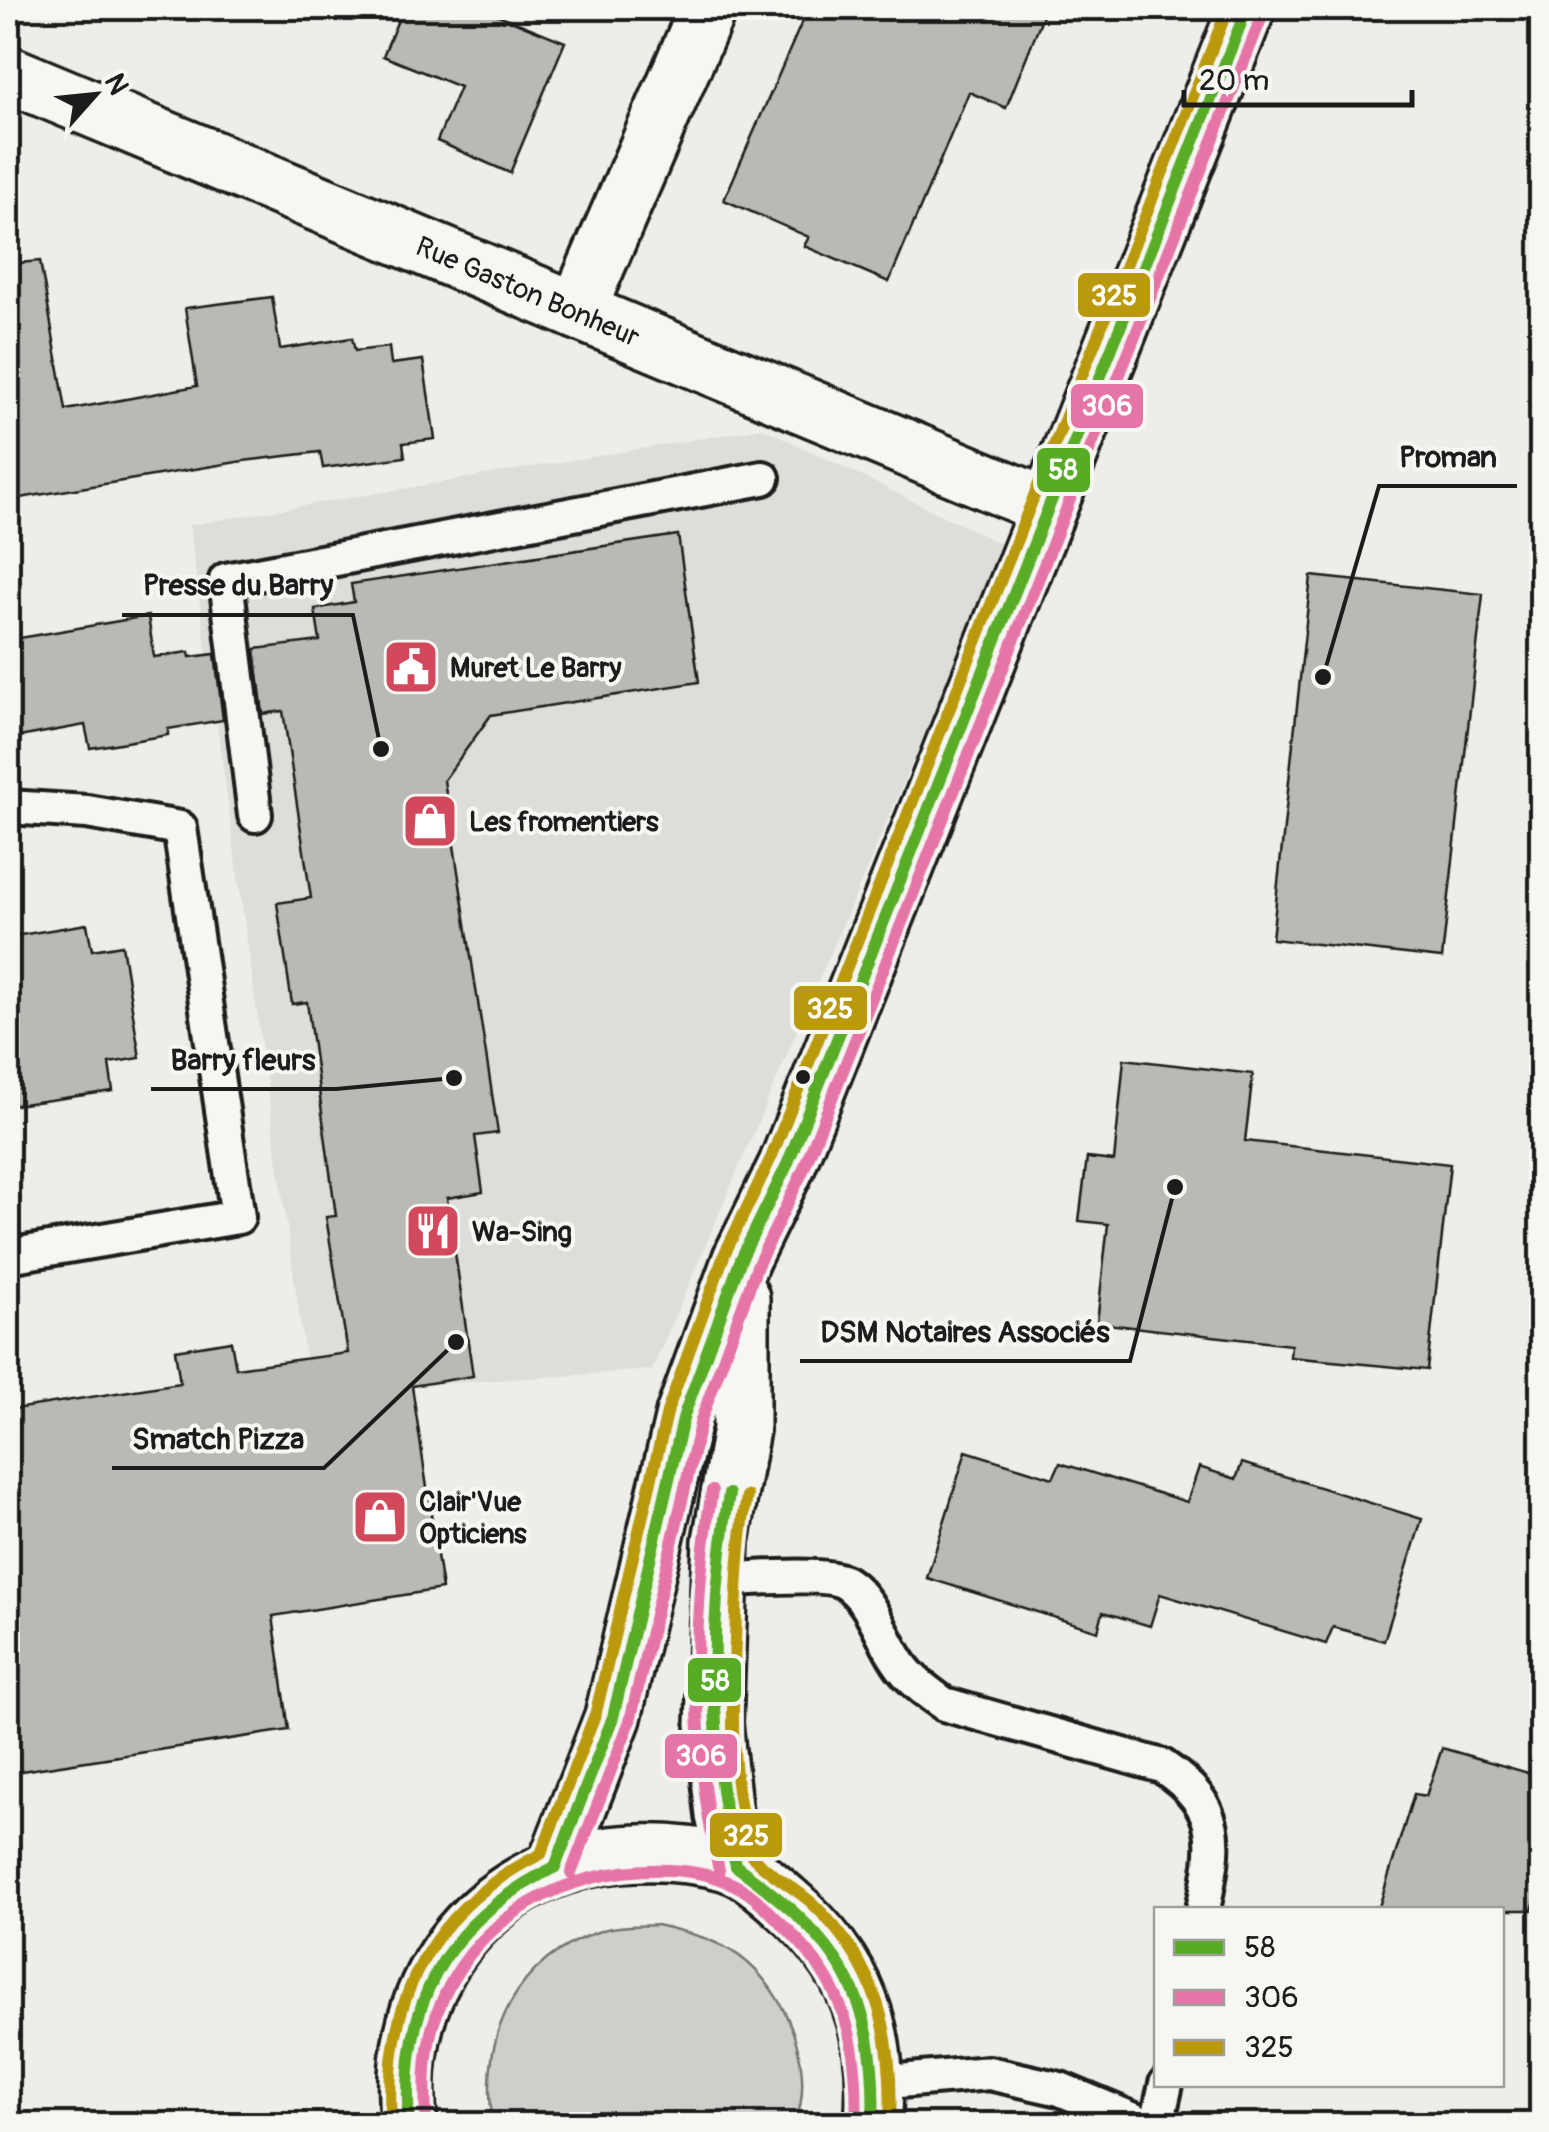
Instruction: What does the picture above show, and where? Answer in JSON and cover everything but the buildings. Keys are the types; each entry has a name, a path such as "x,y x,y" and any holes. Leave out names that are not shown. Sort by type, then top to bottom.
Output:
{"main road":[{"path":"577,311 708,8"},
{"path":"555,1867 613,1717 684,1415 742,1259 787,1165 1247,8"},
{"name":"Rue Gaston Bonheur","path":"8,74 1048,507"},
{"path":"736,1866 724,1815 714,1724 721,1541 740,1430 742,1259"},
{"path":"409,2124 404,2089 410,2032 431,1978 463,1932 506,1894 555,1867 609,1854 666,1852 736,1866 815,1928 848,1974 870,2026 875,2104"}],"lane":[{"path":"255,814 226,580 763,478"},
{"path":"8,807 87,812 180,828 238,1217 8,1256"},
{"path":"720,1580 824,1577 845,1582 868,1608 898,1662 918,1686 944,1704 1162,1766 1188,1783 1208,1815 1215,1850 1203,1907"},
{"path":"875,2104 989,2072 1060,2089 1144,2124"},
{"path":"1157,2124 1165,2087"}],"shaded area":[{"path":"763,428 1005,546 652,1370 310,1392 189,525"},
{"path":"657,1925 727,1948 748,1963 776,1996 787,2016 800,2060 802,2082 795,2124 493,2124 490,2092 498,2032 525,1981 546,1960 572,1943 609,1928"}],"transit line":[{"name":"325","path":"391,2124 395,2038 405,1999 421,1964 442,1932 469,1903 541,1854 596,1712 668,1409 725,1253 771,1158 1228,8"},
{"name":"58","path":"555,1867 613,1717 684,1415 741,1259 787,1165 1247,8"},
{"name":"306","path":"571,1873 630,1721 701,1420 757,1266 803,1171 1263,14"},
{"name":"306","path":"712,1491 700,1584 697,1681 703,1777 719,1870"},
{"name":"58","path":"729,1494 718,1586 714,1681 720,1775 736,1866"},
{"name":"325","path":"747,1496 738,1568 733,1711 734,1758 748,1844 759,1863 806,1898 835,1928 867,1978 885,2032 890,2124"},
{"name":"58","path":"736,1866 802,1920 845,1974 868,2039 873,2124"},
{"name":"58","path":"409,2124 408,2080 413,2040 422,2003 438,1970 485,1913 555,1867"},
{"name":"306","path":"426,2123 425,2086 433,2025 445,1994 482,1941 531,1902 560,1889 590,1878 663,1870 703,1874 742,1889 772,1914 817,1964 832,1987 850,2036 856,2123"}],"place":[{"name":"Muret Le Barry","path":"411,667"},
{"name":"Proman","path":"1323,677"},
{"name":"Presse du Barry","path":"381,749"},
{"name":"Les fromentiers","path":"430,821"},
{"name":"Barry fleurs","path":"454,1078"},
{"name":"DSM Notaires Associés","path":"1175,1187"},
{"name":"Wa-Sing","path":"433,1231"},
{"name":"Smatch Pizza","path":"456,1342"},
{"name":"Clair'Vue Opticiens","path":"380,1517"}]}
